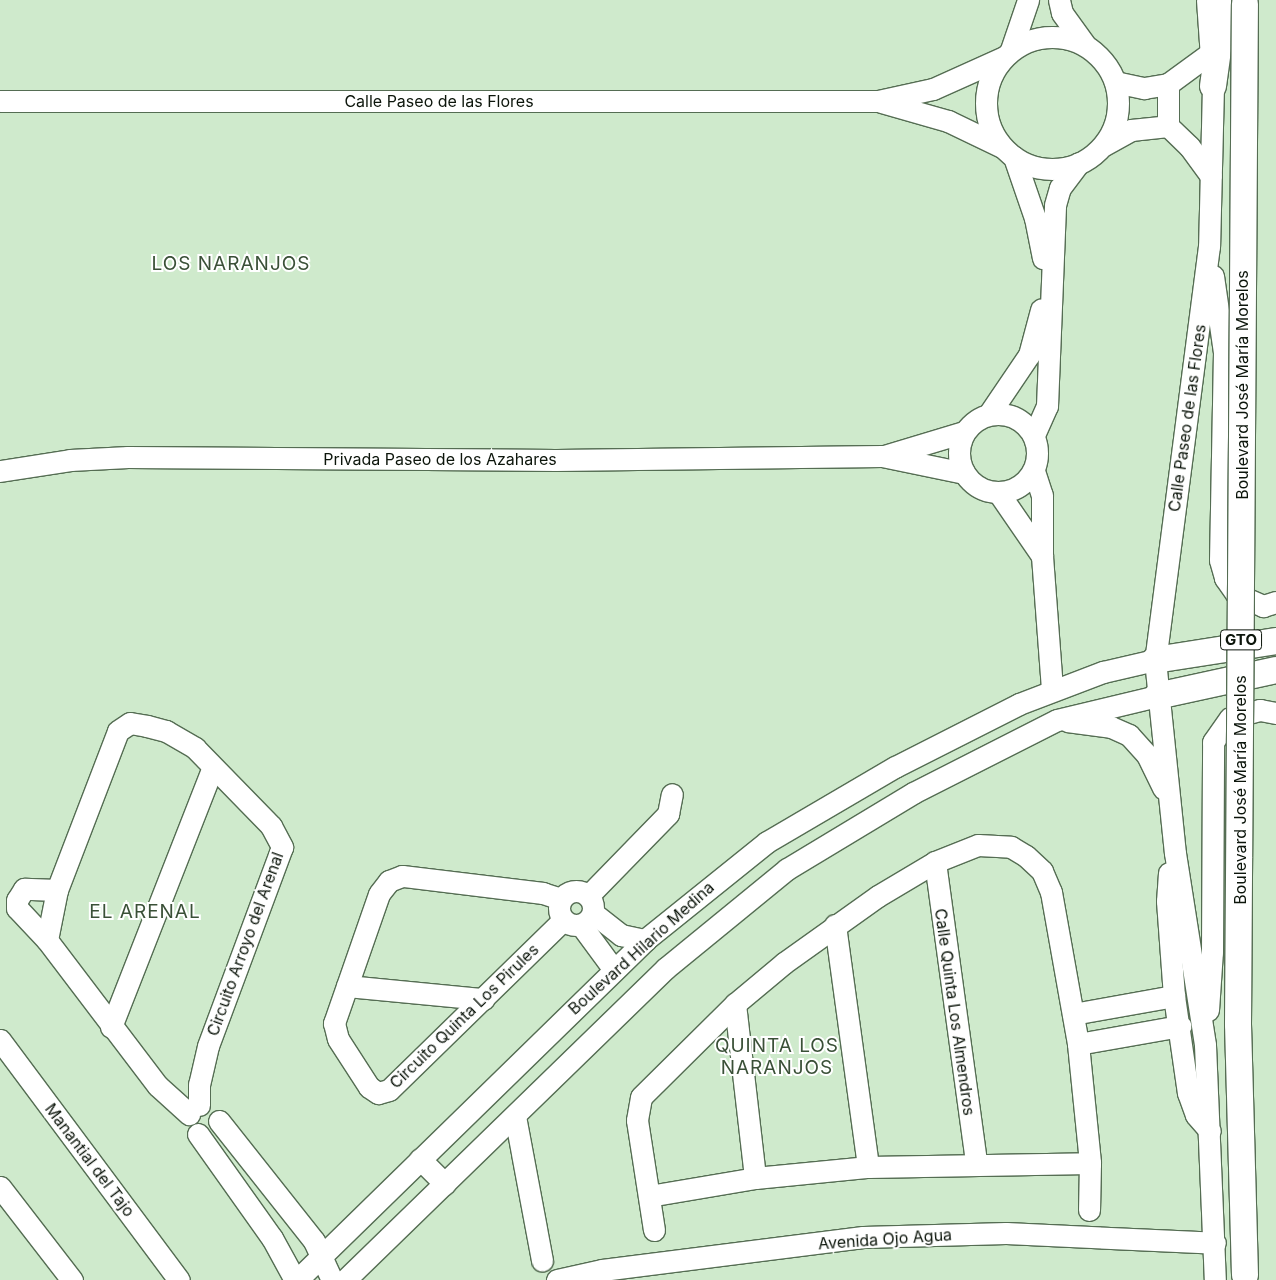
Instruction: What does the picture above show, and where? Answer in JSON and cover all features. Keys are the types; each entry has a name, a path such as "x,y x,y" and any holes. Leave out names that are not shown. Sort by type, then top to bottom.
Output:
{"main road":[{"path":"1213,86 1238,1"},
{"name":"Boulevard José María Morelos","path":"1238,1 1238,1024 1245,1278"},
{"name":"Boulevard Hilario Medina","path":"1155,660 1276,640"},
{"name":"Boulevard Hilario Medina","path":"1157,696 1276,670"}],"street":[{"path":"1028,0 1006,54 993,71 985,103 990,126 1009,152 1041,242 1043,293 1030,355 989,414 964,432 959,445 964,473 984,490 998,492 1025,483 1034,471 1038,459 1034,435 1047,406 1055,205 1060,188 1079,164 1103,145 1131,130 1168,126"},
{"path":"1059,0 1062,13 1086,45 1104,61 1115,82 1117,112 1103,145"},
{"name":"Calle Paseo de las Flores","path":"1172,814 1157,696 1155,660 1209,246 1213,86 1208,54 1207,0"},
{"path":"1006,54 1039,37 1071,39 1086,45"},
{"name":"Calle Paseo de las Flores","path":"0,102 878,101 933,89 1006,54"},
{"path":"1115,82 1144,88 1168,84 1208,54"},
{"path":"1168,84 1168,126 1189,146 1212,176"},
{"name":"Calle Paseo de las Flores","path":"878,101 948,121 1009,152"},
{"path":"1009,152 1040,168 1060,169 1079,164"},
{"path":"1209,246 1224,352 1220,560 1225,578 1241,598 1263,606 1276,602"},
{"path":"989,414 1014,418 1034,435"},
{"name":"Privada Paseo de los Azahares","path":"882,456 964,432"},
{"name":"Privada Paseo de los Azahares","path":"0,471 70,460 128,457 556,460 882,456 964,473"},
{"path":"1034,471 1042,495 1042,556 1052,689"},
{"path":"998,492 1042,556"},
{"name":"Boulevard Hilario Medina","path":"296,1280 645,940 767,842 921,753 1052,689 1155,660"},
{"name":"Boulevard Hilario Medina","path":"345,1280 666,968 787,869 913,793 1057,720 1157,696"},
{"path":"1205,1046 1212,952 1213,742 1230,718 1260,710 1276,713"},
{"path":"1057,720 1111,727 1129,735 1158,776 1172,814 1175,853 1205,1046 1215,1243 1215,1280"},
{"name":"Circuito Arroyo del Arenal","path":"47,940 57,890 113,738 123,726 166,731 195,748 271,826 282,847 208,1046 198,1084 194,1110"},
{"path":"111,1026 213,766"},
{"path":"614,970 577,911 668,814 672,794"},
{"path":"767,842 787,869"},
{"path":"654,1230 637,1102 735,1004 834,925 935,862 978,844 1011,847 1042,871 1058,923 1078,1044 1090,1163 1090,1210"},
{"path":"1175,853 1167,901 1174,996 1180,1026 1188,1093 1196,1115 1210,1131"},
{"name":"Calle Quinta Los Almendros","path":"935,862 976,1163"},
{"name":"Circuito Quinta Los Pirules","path":"577,911 389,1090 378,1093 369,1087 334,1030 379,894 390,882 402,876 543,893 621,934 645,940"},
{"path":"57,890 29,888 17,900 21,913 47,940 111,1026 175,1105 194,1110 214,1108 219,1121 322,1255 332,1280"},
{"path":"834,925 868,1167"},
{"path":"347,986 483,999"},
{"path":"1073,1014 1174,996"},
{"path":"1140,1002 1143,1030"},
{"path":"735,1004 754,1178"},
{"path":"1078,1044 1143,1030 1180,1026"},
{"name":"Manantial del Tajo","path":"0,1040 174,1278"},
{"path":"194,1110 192,1129 198,1134 272,1238 296,1280"},
{"path":"514,1116 542,1260"},
{"path":"198,1134 212,1133 219,1121"},
{"path":"420,1159 445,1184"},
{"path":"649,1196 754,1178 868,1167 976,1163 1090,1163"},
{"path":"0,1187 72,1280"},
{"name":"Avenida Ojo Agua","path":"557,1280 619,1268 863,1237 1006,1233 1215,1243"}],"district":[{"name":"LOS NARANJOS","path":"231,264"},
{"name":"EL ARENAL","path":"145,912"},
{"name":"QUINTA LOS NARANJOS","path":"777,1057"}]}
